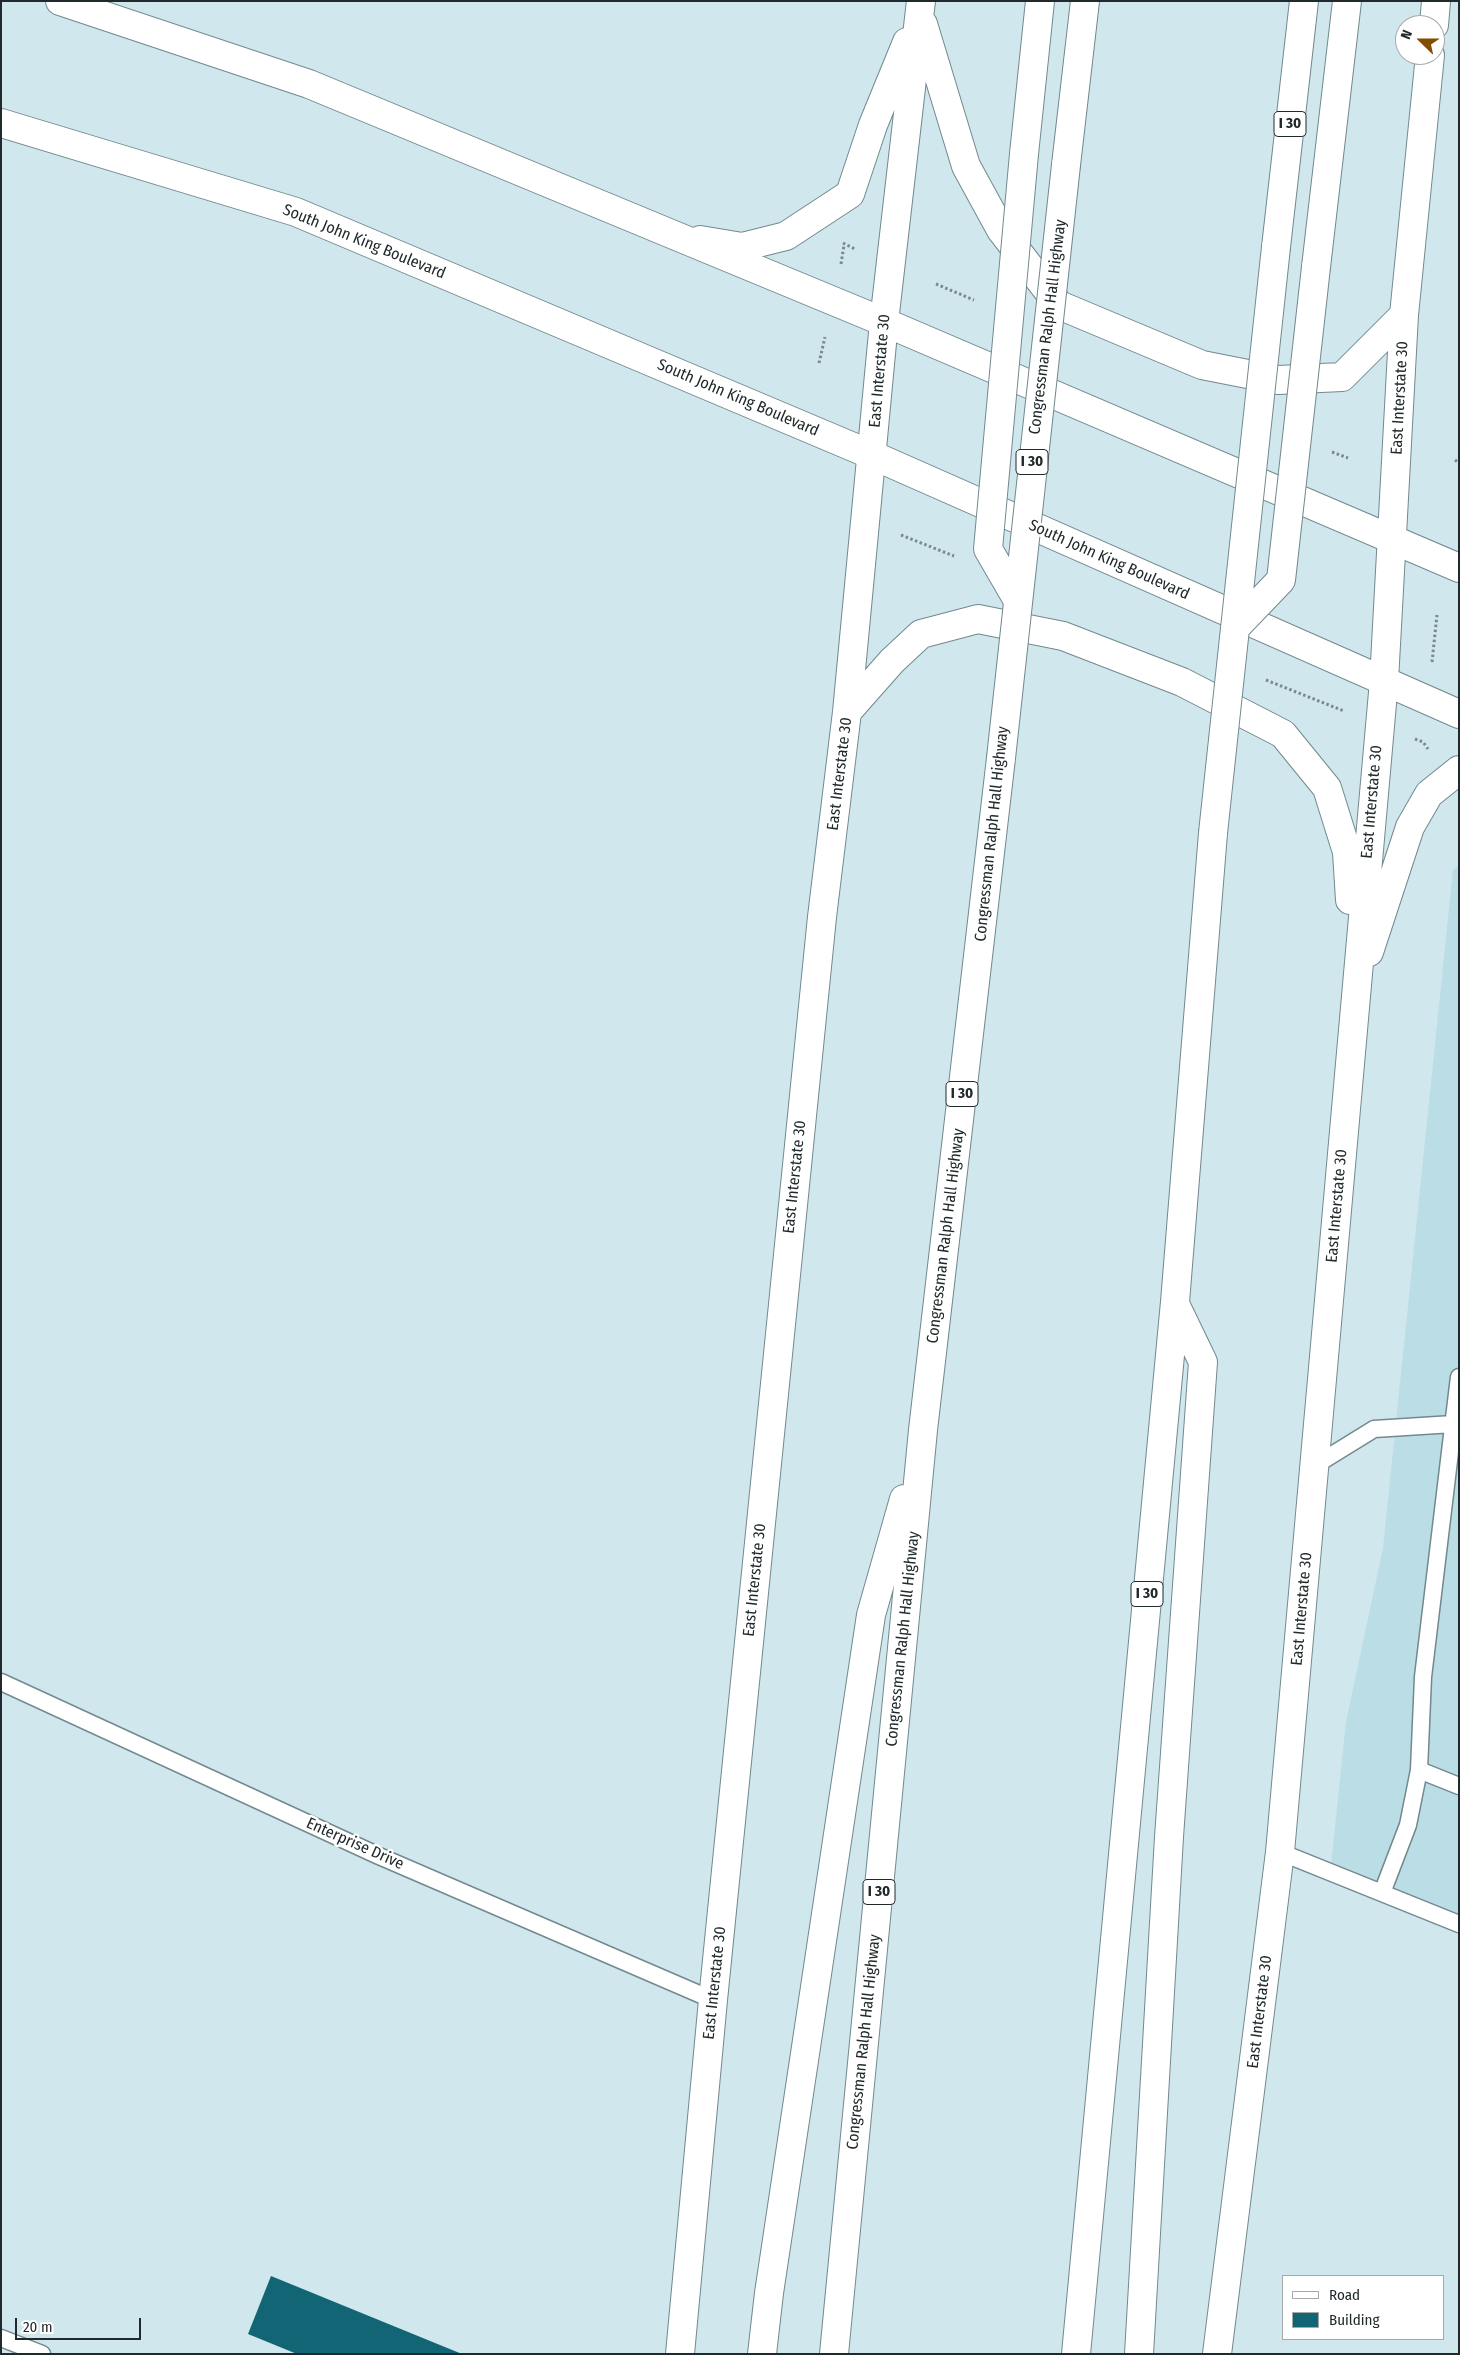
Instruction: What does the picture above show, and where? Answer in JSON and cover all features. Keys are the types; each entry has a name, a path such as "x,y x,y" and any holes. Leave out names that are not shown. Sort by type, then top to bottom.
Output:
{"main road":[{"path":"60,1 309,84 884,322 1459,568"},
{"path":"1017,599 988,550 1024,154 1040,1"},
{"name":"Congressman Ralph Hall Highway","path":"834,2354 923,1430 1001,758 1017,599 1085,1"},
{"name":"I 30","path":"1076,2354 1175,1302 1213,833 1304,1"},
{"path":"1235,628 1281,580 1347,1"},
{"path":"1435,15 1436,1"},
{"path":"681,237 742,247 786,236 850,194 873,125 920,7"},
{"path":"920,7 966,166 1001,230 1059,305 1202,365 1278,380 1342,377 1404,315"},
{"name":"East Interstate 30","path":"680,2354 713,2000 822,917 848,712 884,322 920,7"},
{"name":"East Interstate 30","path":"1218,2354 1280,1852 1384,680 1404,315 1429,65"},
{"name":"South John King Boulevard","path":"1,124 296,212 872,455 1459,714"},
{"path":"848,712 892,661 921,634 978,619 1063,636 1182,682 1283,734 1327,788 1347,852 1355,994"},
{"path":"1355,994 1410,827 1429,794 1446,778 1459,770"},
{"path":"1139,2354 1168,1846 1203,1362 1175,1302"},
{"path":"762,2354 769,2293 871,1616 923,1430"}],"lane":[{"path":"1382,1893 1408,1825 1419,1770 1423,1677 1459,1377"},
{"path":"1314,1466 1374,1429 1453,1424"},
{"name":"Enterprise Drive","path":"1,1682 379,1856 713,2000"},
{"path":"1419,1770 1459,1786"},
{"path":"1280,1852 1459,1924"},
{"path":"1,2338 42,2354"}],"path":[{"path":"841,264 844,245"},
{"path":"818,363 826,331"},
{"path":"1455,460 1459,463"},
{"path":"1432,664 1437,615"},
{"path":"1414,739 1423,742 1434,756"}],"shaded area":[{"path":"1459,866 1459,1918 1331,1865 1346,1722 1383,1548 1453,870"}],"building":[{"path":"271,2276 462,2354 297,2354 248,2334"}]}
